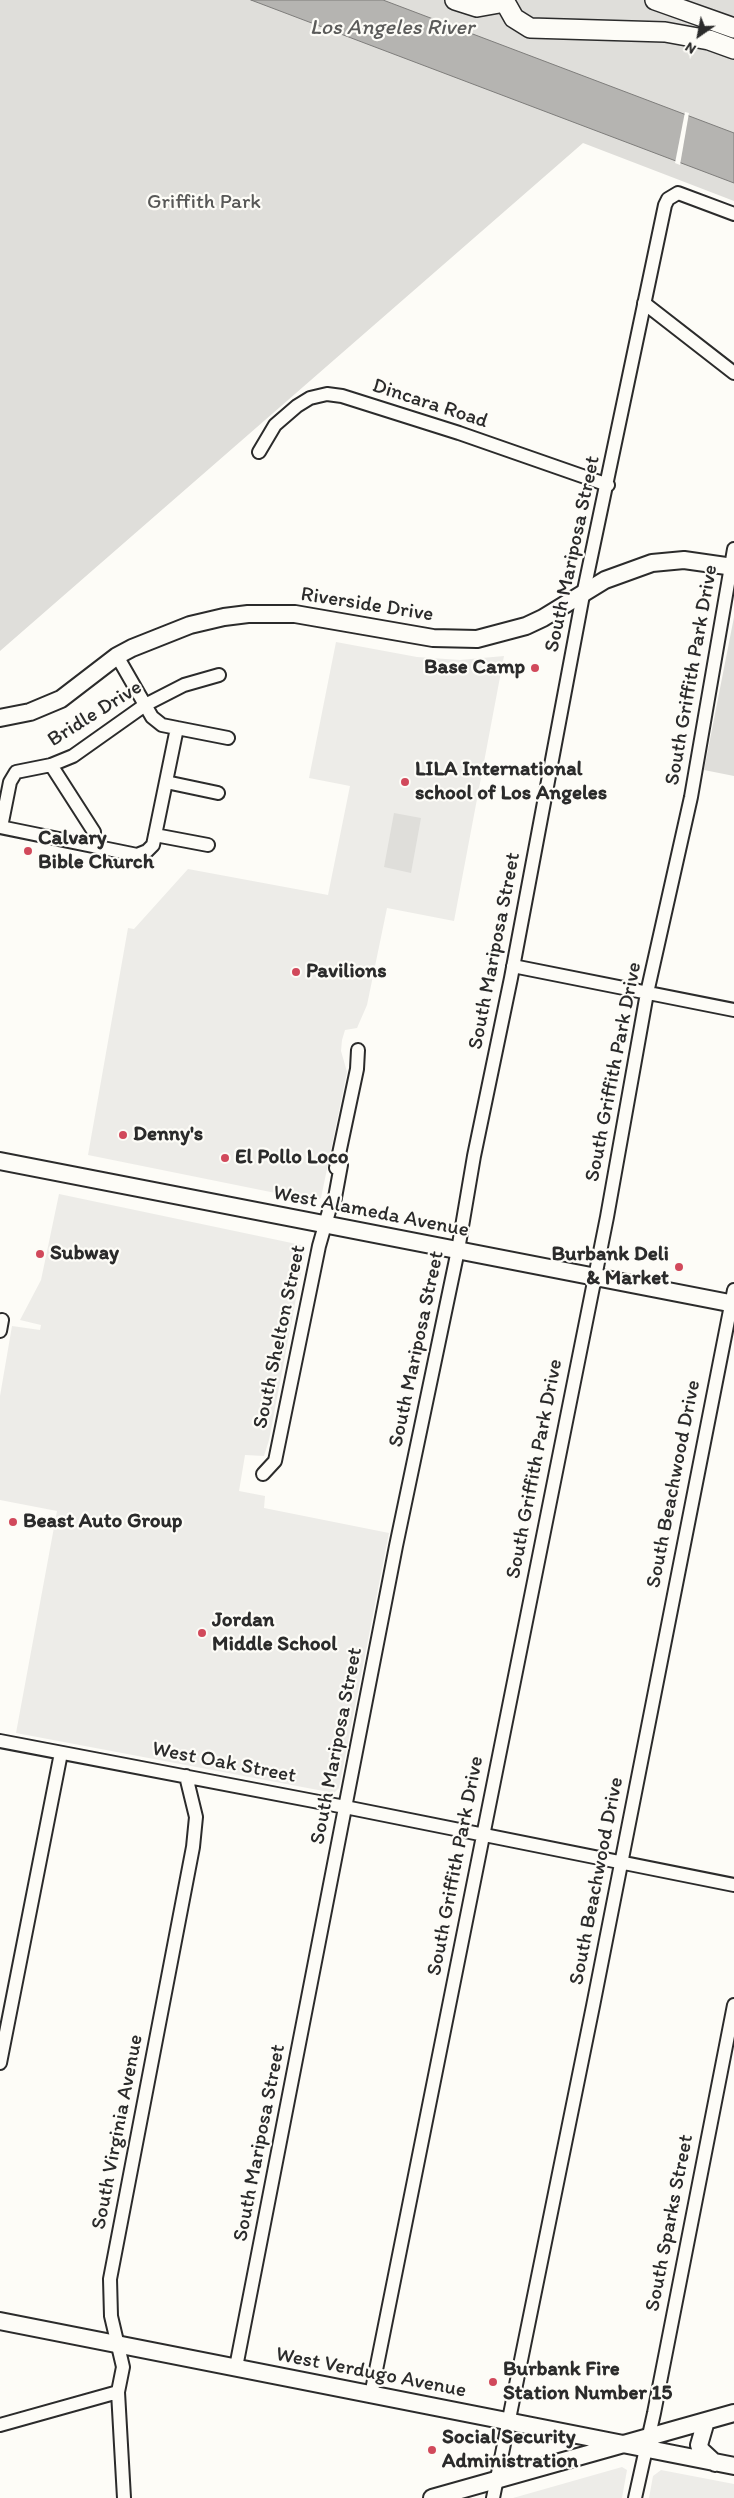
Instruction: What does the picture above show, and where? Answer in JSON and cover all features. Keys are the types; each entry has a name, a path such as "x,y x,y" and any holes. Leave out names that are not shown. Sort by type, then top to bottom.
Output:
{"highway":[{"path":"455,0 478,7 506,1 514,18 530,28 552,30 634,29 666,32 709,40 734,49"},
{"path":"654,0 734,28"},
{"path":"684,0 734,17"}],"main road":[{"name":"Riverside Drive","path":"0,718 30,712 55,702 117,656 141,644 190,625 248,614 295,614 434,638 477,639 526,626 583,595 605,580 666,560 701,561 732,566"},
{"name":"West Alameda Avenue","path":"0,1160 594,1278 733,1299"},
{"name":"West Verdugo Avenue","path":"0,2321 623,2444 648,2443 715,2463 734,2466"},
{"path":"648,2443 706,2421 734,2413"},
{"path":"706,2421 699,2445 701,2450 715,2463"},
{"path":"432,2498 623,2444"}],"street":[{"name":"South Mariposa Street","path":"236,2367 396,1546 458,1250 474,1156 513,966 583,595 608,485 665,205 668,198 673,194 684,194 734,214"},
{"path":"644,303 734,373"},
{"name":"Dincara Road","path":"259,452 275,425 296,406 310,398 327,394 342,396 459,433 608,485"},
{"name":"South Griffith Park Drive","path":"371,2395 594,1278 648,994 690,797 734,549"},
{"path":"117,656 156,722 228,738"},
{"name":"Bridle Drive","path":"0,827 12,776 16,772 51,765 86,749 145,705 184,685 219,675"},
{"path":"0,827 137,855 147,851 153,845 177,728"},
{"path":"51,765 94,832 92,846"},
{"path":"166,782 218,793"},
{"path":"155,835 208,845"},
{"path":"513,966 734,1010"},
{"name":"South Shelton Street","path":"263,1474 275,1462 325,1225 331,1204 334,1203 357,1069 358,1050"},
{"name":"South Beachwood Drive","path":"493,2498 733,1299"},
{"name":"West Oak Street","path":"0,1741 345,1807 734,1885"},
{"path":"0,2063 61,1753"},
{"name":"South Virginia Avenue","path":"124,2498 118,2392 122,2366 111,2316 110,2279 193,1847 196,1817 186,1776"},
{"name":"South Sparks Street","path":"635,2498 648,2443 734,2005"},
{"path":"0,2425 118,2392"}],"shaded area":[{"path":"336,642 417,657 460,660 504,656 454,921 387,908 367,1005 357,1028 345,1030 342,1040 341,1051 347,1072 321,1198 315,1201 88,1155 128,928 134,929 188,869 328,895 350,786 309,778"},
{"name":"Jordan Middle School","path":"59,1194 306,1246 269,1440 264,1456 245,1455 239,1491 265,1496 264,1508 389,1533 339,1788 334,1793 16,1733 57,1511 0,1500 0,1396 12,1326 40,1330 41,1325 20,1320 41,1280"},
{"path":"622,2467 627,2470 622,2498 513,2498"},
{"path":"661,2470 734,2484 734,2498 649,2498 653,2476"}],"green space":[{"name":"Griffith Park","path":"0,0 734,0 734,201 583,143 0,651"},
{"path":"734,617 734,776 704,770"},
{"path":"394,813 421,818 411,873 384,867"}],"water":[{"name":"Los Angeles River","path":"251,0 383,0 734,133 734,183"}],"pier":[{"path":"685,112 689,113 680,165 675,163"}],"place":[{"name":"Base Camp","path":"535,668"},
{"name":"LILA International school of Los Angeles","path":"405,782"},
{"name":"Calvary Bible Church","path":"28,851"},
{"name":"Pavilions","path":"296,972"},
{"name":"Denny's","path":"123,1135"},
{"name":"El Pollo Loco","path":"225,1158"},
{"name":"Subway","path":"40,1254"},
{"name":"Burbank Deli & Market","path":"679,1267"},
{"name":"Beast Auto Group","path":"13,1522"},
{"name":"Jordan Middle School","path":"202,1633"},
{"name":"Burbank Fire Station Number 15","path":"493,2382"},
{"name":"Social Security Administration","path":"432,2450"}]}
